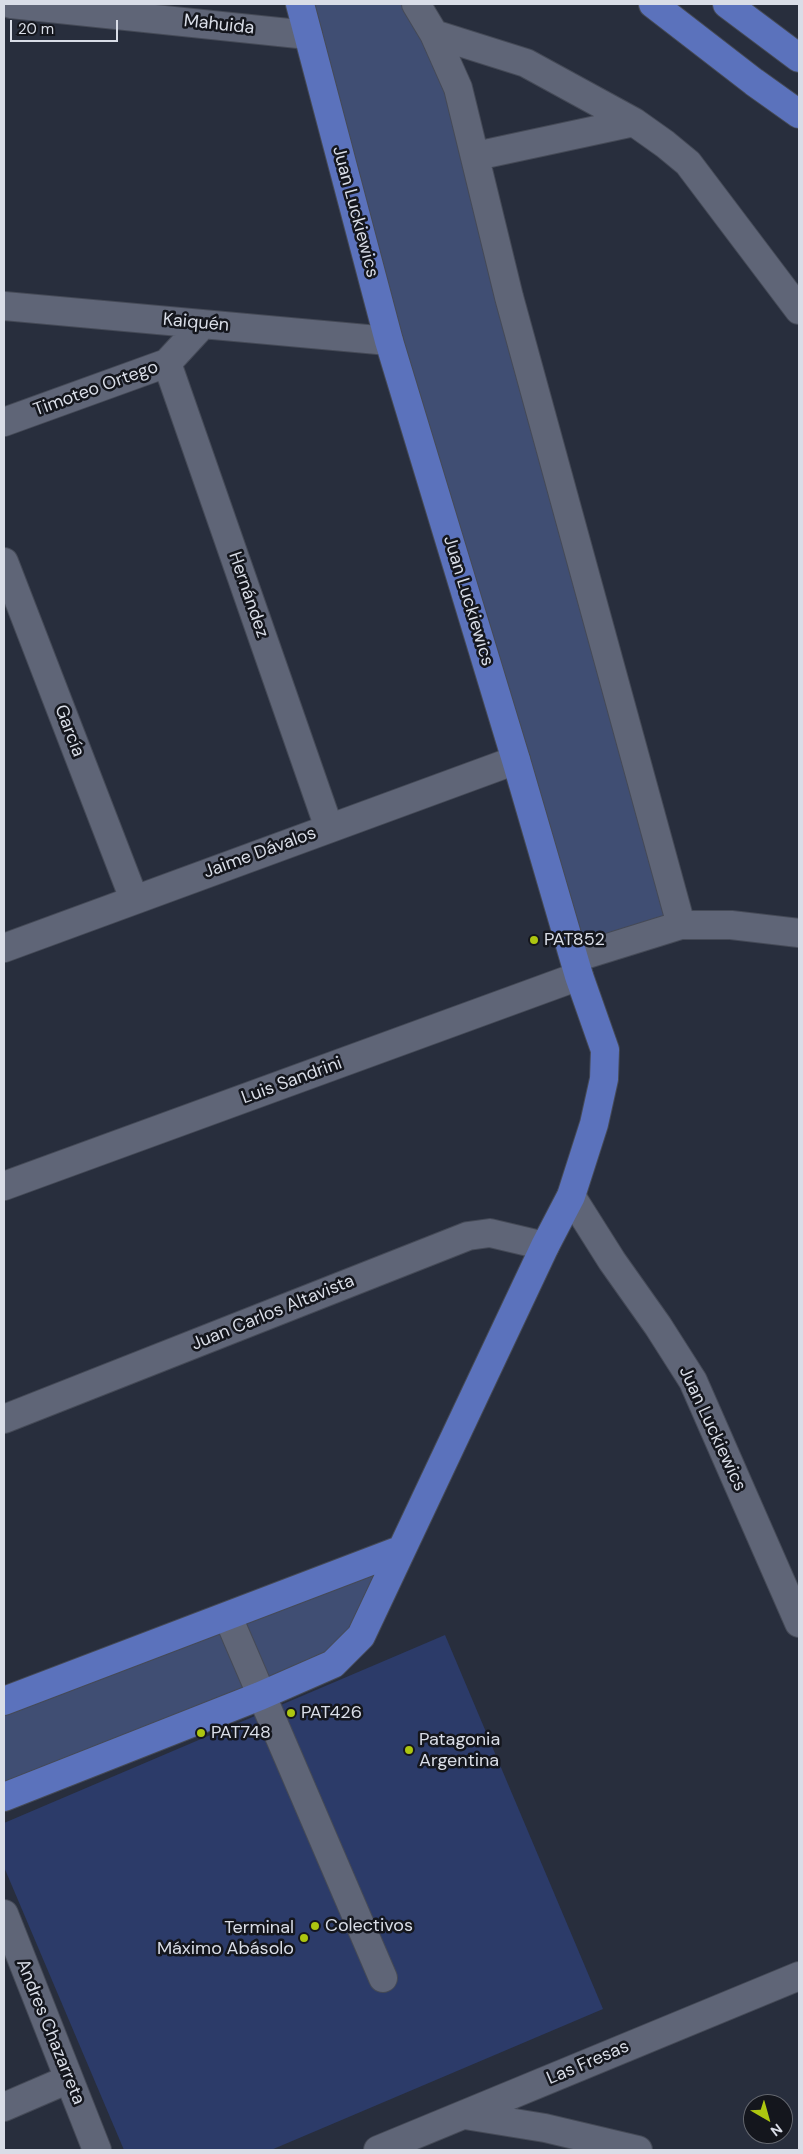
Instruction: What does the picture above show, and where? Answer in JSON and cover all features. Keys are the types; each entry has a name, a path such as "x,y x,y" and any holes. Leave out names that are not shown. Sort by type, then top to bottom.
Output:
{"main road":[{"name":"Juan Luckiewics","path":"4,1798 260,1696 334,1664 361,1636 400,1550 571,1196 594,1124 604,1079 605,1050 577,967 389,340 300,4"},
{"path":"653,4 754,82 799,114"},
{"path":"727,4 799,58"},
{"path":"4,1701 400,1550"}],"street":[{"name":"Mahuida","path":"10,4 308,35"},
{"path":"416,4 434,34 458,88 509,297 681,925"},
{"path":"434,34 526,63 634,122 666,144 688,163 799,310"},
{"path":"476,156 634,122"},
{"name":"Kaiquén","path":"4,306 389,340"},
{"name":"Timoteo Ortego","path":"4,422 167,363 203,324"},
{"name":"Hernández","path":"167,363 329,828"},
{"name":"García","path":"4,562 134,900"},
{"name":"Jaime Dávalos","path":"4,948 516,760"},
{"name":"Luis Sandrini","path":"4,1186 577,967 681,925 731,925 799,933"},
{"name":"Juan Luckiewics","path":"571,1196 612,1261 658,1326 693,1381 799,1623"},
{"name":"Juan Carlos Altavista","path":"4,1419 468,1236 490,1233 546,1246"},
{"path":"228,1617 260,1696 383,1978"},
{"name":"Andres Chazarreta","path":"4,1914 97,2150"},
{"name":"Las Fresas","path":"378,2150 799,1976"},
{"path":"4,2107 69,2079"},
{"path":"465,2115 545,2128 638,2150"}],"shaded area":[{"path":"300,4 416,4 434,34 681,925 575,958"},
{"path":"400,1550 333,1664 4,1797 4,1701"}],"building":[{"name":"Terminal Máximo Abásolo","path":"445,1635 603,2009 271,2150 124,2150 4,1867 4,1823"}],"place":[{"name":"PAT852","path":"534,940"},
{"name":"PAT426","path":"291,1713"},
{"name":"PAT748","path":"201,1733"},
{"name":"Patagonia Argentina","path":"409,1750"},
{"name":"Colectivos","path":"315,1926"},
{"name":"Terminal Máximo Abásolo","path":"304,1938"}]}
